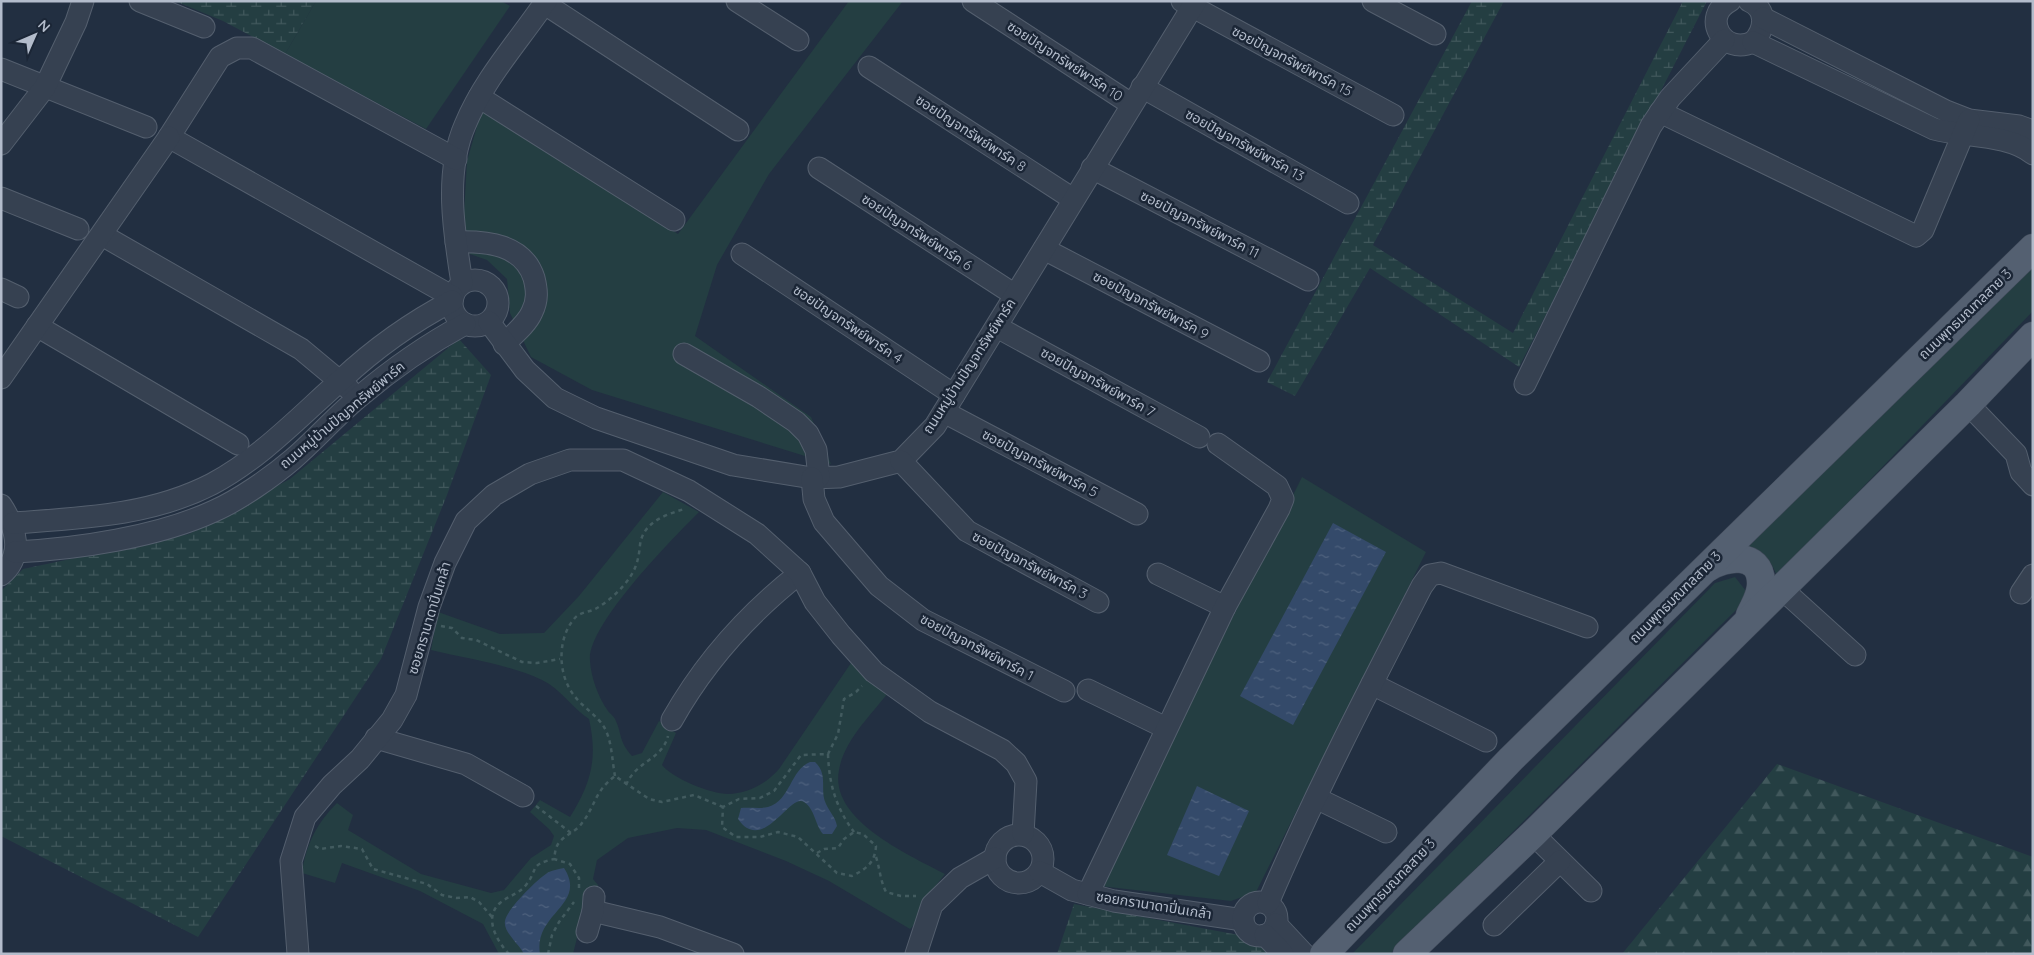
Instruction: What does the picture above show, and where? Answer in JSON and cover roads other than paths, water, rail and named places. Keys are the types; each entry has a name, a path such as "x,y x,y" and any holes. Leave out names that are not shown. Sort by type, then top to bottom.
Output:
{"main road":[{"name":"ถนนพุทธมณฑลสาย 3","path":"1324,954 1511,759 2033,248"},
{"path":"1407,954 1533,834 1968,404 2033,336"},
{"path":"1699,573 1715,562 1728,558 1741,558 1750,561 1759,570 1761,582 1760,595 1746,623"}],"street":[{"path":"1,144 45,87 76,22 83,1"},
{"path":"140,1 204,27"},
{"path":"737,1 798,40"},
{"name":"ซอยปัญจทรัพย์พาร์ค 10","path":"973,1 1136,96"},
{"path":"1373,1 1435,34"},
{"path":"1730,1 1721,8 1717,16 1716,25 1724,40 1738,46 1753,42 1760,35 1763,18"},
{"path":"1749,1 1759,10 1763,18 1946,111 1966,128 2022,145 2033,154"},
{"path":"465,324 455,314 456,242 453,178 464,126 480,97 545,2 738,130"},
{"name":"ถนนหมู่บ้านปัญจทรัพย์พาร์ค","path":"900,461 935,426 949,404 1136,96 1190,3"},
{"name":"ซอยปัญจทรัพย์พาร์ค 15","path":"1190,3 1393,116"},
{"path":"1525,384 1651,126 1670,98 1724,40"},
{"path":"1753,42 1934,129 2019,126 2033,131"},
{"path":"1,378 169,137 220,57 237,48 252,48 456,159"},
{"name":"ซอยปัญจทรัพย์พาร์ค 8","path":"869,67 1073,199"},
{"path":"1,70 146,127"},
{"name":"ซอยปัญจทรัพย์พาร์ค 13","path":"1136,96 1348,203"},
{"path":"480,97 674,220"},
{"path":"1660,112 1916,236 1922,230 1966,128"},
{"path":"169,137 456,294"},
{"name":"ซอยปัญจทรัพย์พาร์ค 6","path":"820,168 1015,295"},
{"name":"ซอยปัญจทรัพย์พาร์ค 11","path":"1092,168 1308,280"},
{"path":"1,198 78,228"},
{"path":"102,235 300,349 351,405"},
{"path":"456,242 481,241 500,245 521,256 531,269 538,293 532,313 504,344"},
{"name":"ซอยปัญจทรัพย์พาร์ค 9","path":"1044,249 1259,361"},
{"name":"ซอยปัญจทรัพย์พาร์ค 4","path":"742,254 949,404"},
{"name":"ถนนหมู่บ้านปัญจทรัพย์พาร์ค","path":"13,523 81,519 159,505 212,484 281,436 334,387 406,328 478,279 492,286 499,301 494,316 489,322 473,326 465,324 401,364 351,405 292,460 216,511 171,528 125,538 46,551 15,552"},
{"path":"489,322 525,370 555,398 596,418 733,465 816,478 839,477 900,461"},
{"path":"37,326 238,444"},
{"name":"ซอยปัญจทรัพย์พาร์ค 7","path":"997,327 1209,441 1277,486 1283,498 1279,510 1225,607"},
{"name":"ซอยปัญจทรัพย์พาร์ค 1","path":"684,354 759,397 808,434 816,450 814,499 824,522 879,586 923,620 1064,691"},
{"name":"ซอยปัญจทรัพย์พาร์ค 5","path":"949,404 1137,514"},
{"path":"1968,404 2025,456 2021,472 2033,484"},
{"name":"ซอยกรานาดาปิ่นเกล้า","path":"298,954 291,861 306,817 332,785 360,759 392,720 406,695 425,622 445,562 466,521 494,495 530,474 570,460 623,460 698,497 757,534 800,574 815,602 874,672 930,712 1002,750 1016,763 1026,781 1023,834"},
{"name":"ซอยปัญจทรัพย์พาร์ค 3","path":"900,461 968,531 1098,602"},
{"path":"1,505 13,523 16,537 15,552 6,571 1,575"},
{"path":"1268,903 1316,798 1372,684 1422,586 1430,576 1441,573 1587,627"},
{"path":"672,720 686,695 717,654 772,595 800,574"},
{"path":"1088,894 1225,607 1158,574"},
{"path":"1782,588 1855,655"},
{"path":"1372,684 1486,742"},
{"path":"1088,690 1166,728"},
{"path":"376,738 466,764 523,796"},
{"path":"1316,798 1386,832"},
{"path":"1023,834 1032,838 1043,853 1043,863 1040,872 1028,881 1012,882 1000,872 995,858 997,848 1012,835 1023,834"},
{"path":"1533,834 1591,891"},
{"path":"916,954 932,905 960,878 995,858"},
{"path":"1494,925 1560,860"},
{"name":"ซอยกรานาดาปิ่นเกล้า","path":"1040,872 1072,890 1114,901 1243,920"},
{"path":"1283,954 1271,930 1277,916 1274,909 1268,903 1262,902 1251,905 1247,908 1243,920 1251,933 1271,930 1304,954"},
{"path":"587,932 593,904 733,954"}],"water":[{"path":"1333,523 1386,552 1293,725 1240,696"},
{"path":"810,762 815,762 822,772 824,799 837,826 832,834 823,834 808,805 798,801 766,827 757,830 747,828 738,819 741,808 765,808 776,803 786,792 798,771"},
{"path":"1197,786 1249,811 1219,876 1167,855"},
{"path":"564,868 570,881 565,901 544,928 540,940 540,954 524,954 506,929 505,921 507,916 517,902 538,880 549,872"}]}
